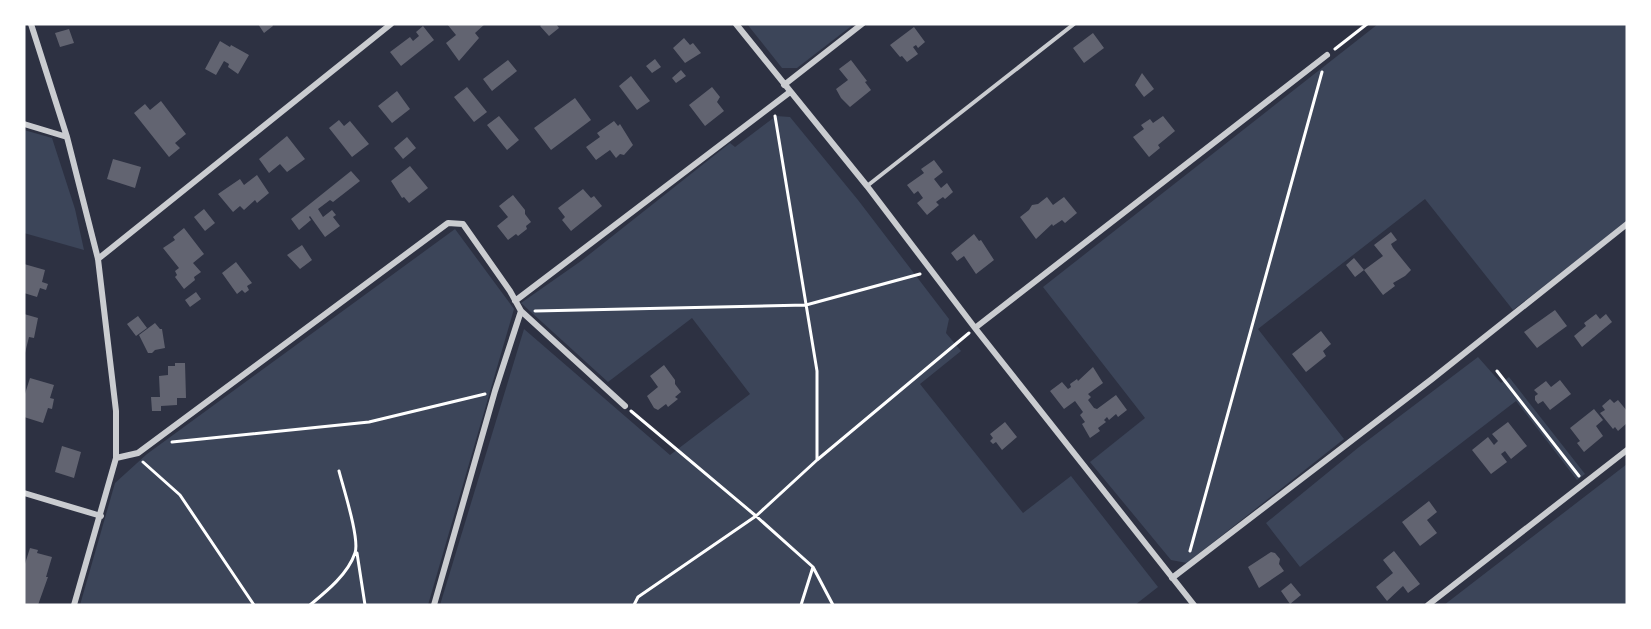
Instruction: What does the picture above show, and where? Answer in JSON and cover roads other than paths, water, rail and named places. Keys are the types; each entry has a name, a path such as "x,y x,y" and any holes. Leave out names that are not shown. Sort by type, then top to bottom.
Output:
{"street":[{"path":"31,24 67,137 98,259 116,411 116,458 74,605"},
{"path":"98,259 391,24"},
{"path":"736,24 867,186 975,328 1194,605"},
{"path":"784,85 862,24"},
{"path":"975,328 1327,55"},
{"path":"515,301 790,92"},
{"path":"24,124 67,137"},
{"path":"116,458 138,453 448,223 463,224 467,228 521,311 624,406"},
{"path":"1172,578 1432,379 1627,224"},
{"path":"434,605 495,391 521,311"},
{"path":"1428,605 1627,450"},
{"path":"24,493 101,516"}],"lane":[{"path":"867,186 1074,24"}]}
